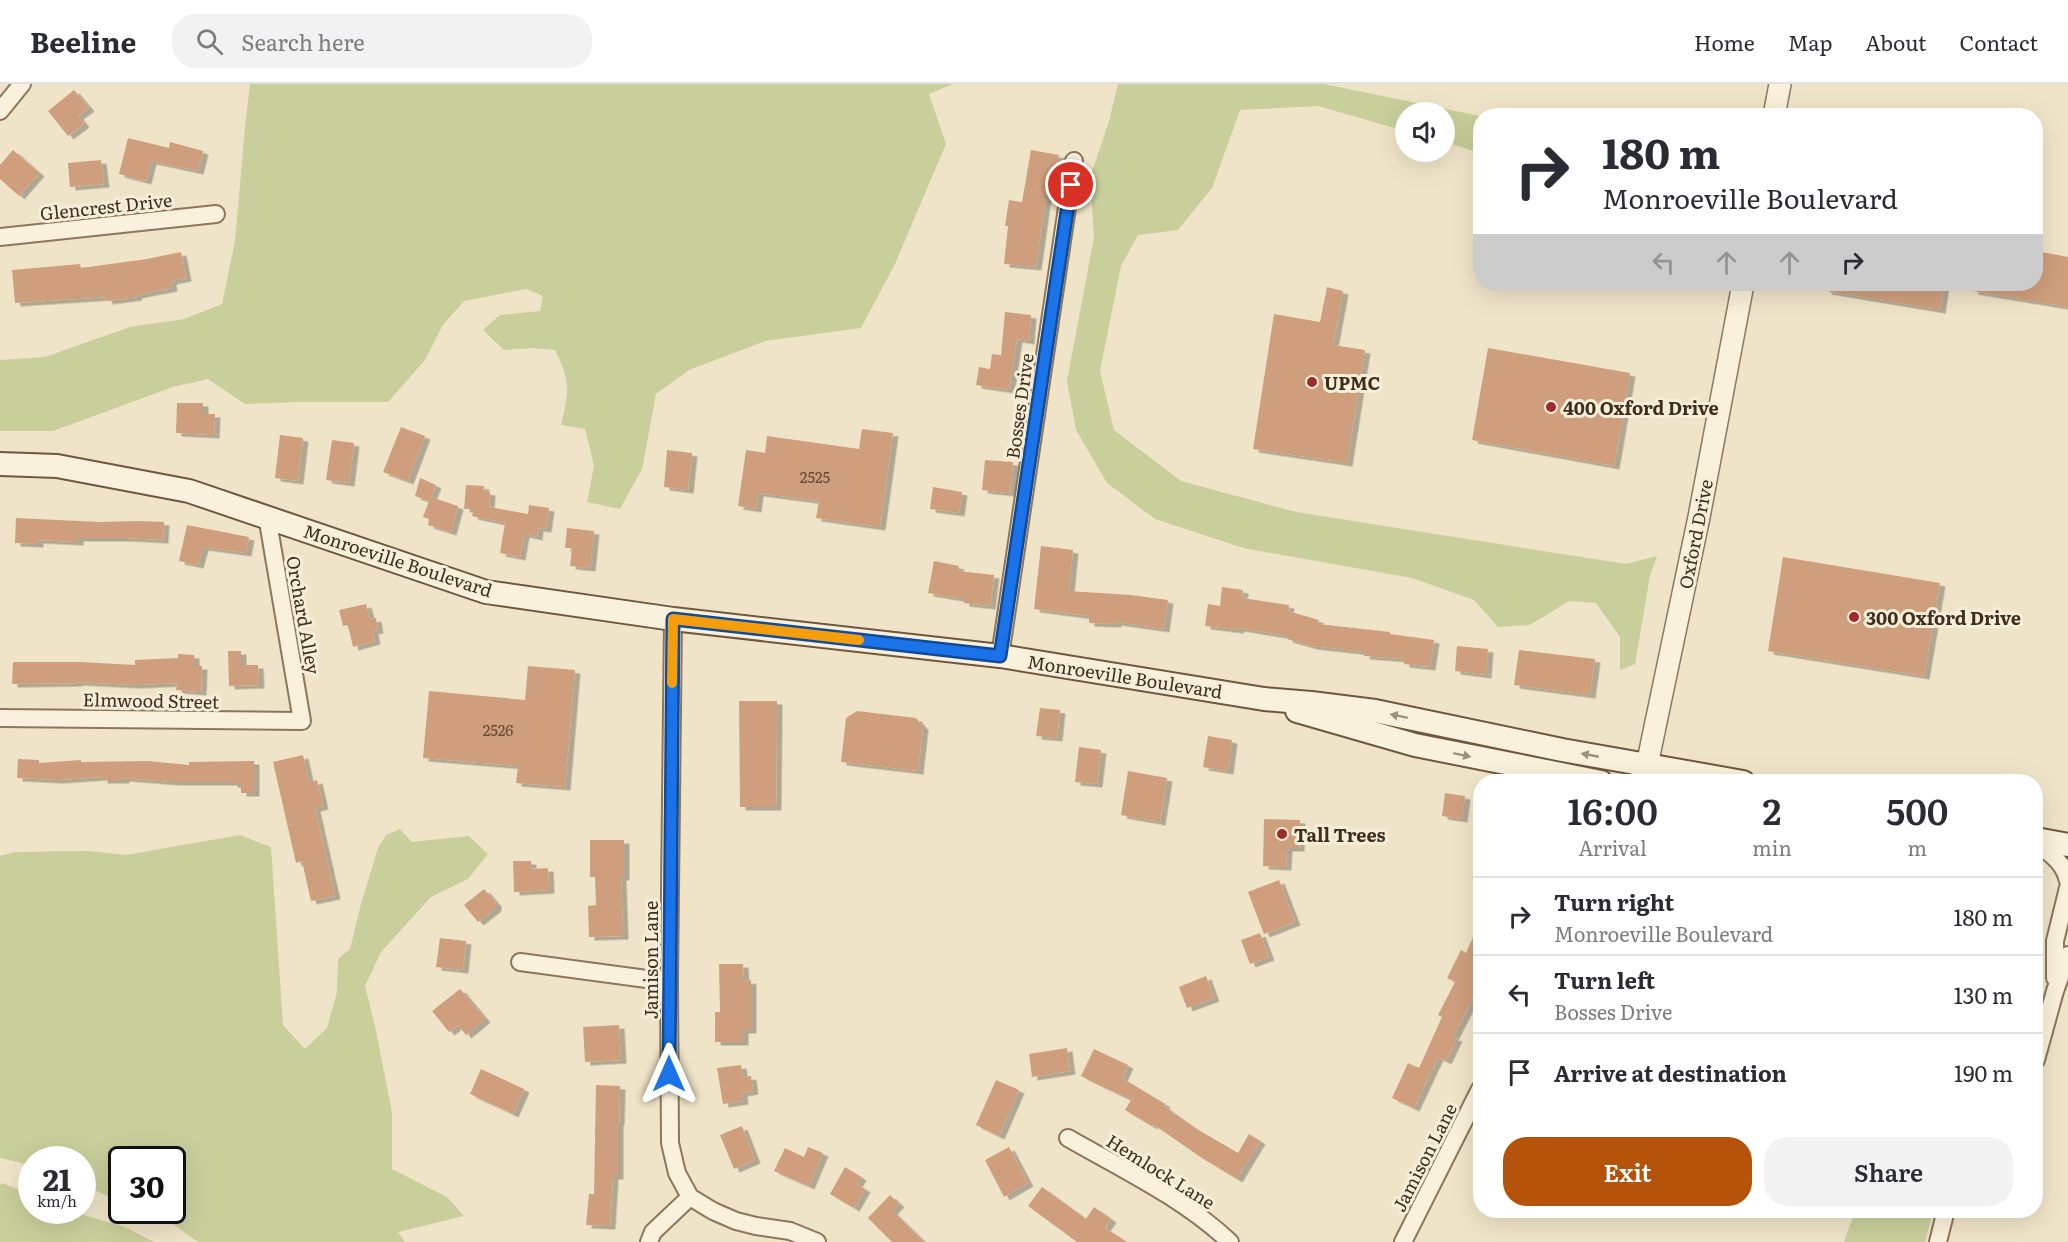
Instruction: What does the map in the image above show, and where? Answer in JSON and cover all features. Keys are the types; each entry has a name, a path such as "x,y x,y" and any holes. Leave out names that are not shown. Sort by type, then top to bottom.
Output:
{"main road":[{"name":"Monroeville Boulevard","path":"0,464 57,466 189,490 486,592 673,619 1000,656 1264,699 1375,711 1643,774"},
{"name":"Monroeville Boulevard","path":"1264,699 1305,715 1415,745 1561,774"},
{"path":"2043,842 2068,844"}],"street":[{"path":"0,111 21,84"},
{"path":"1776,108 1780,84"},
{"name":"Bosses Drive","path":"1000,656 1074,161"},
{"name":"Glencrest Drive","path":"0,237 216,213"},
{"name":"Oxford Drive","path":"1643,774 1699,517 1742,291"},
{"name":"Orchard Alley","path":"267,516 302,721"},
{"name":"Jamison Lane","path":"673,619 669,982 670,1143 677,1173 690,1197"},
{"name":"Elmwood Street","path":"0,718 302,721"},
{"path":"2043,847 2066,870 2068,881"},
{"path":"2055,991 2055,940 2068,888"},
{"path":"2043,1035 2068,955"},
{"path":"520,962 669,982"},
{"name":"Jamison Lane","path":"1403,1242 1473,1103"},
{"name":"Hemlock Lane","path":"1068,1138 1173,1198 1214,1227 1230,1242"},
{"path":"649,1242 653,1232 690,1197 736,1221 790,1231 817,1242"},
{"path":"1938,1242 1944,1218"}],"green space":[{"path":"250,84 953,84 929,94 946,144 895,264 861,328 765,341 689,370 656,394 642,469 620,509 587,502 594,466 585,429 561,425 567,387 564,370 555,350 530,348 504,350 483,330 500,315 540,311 543,296 526,289 464,301 443,325 425,360 388,402 245,404 208,379 173,387 53,431 0,431 0,360 45,357 130,327 184,319 222,304 235,241"},
{"path":"1118,84 1324,84 1412,102 1395,102 1395,128 1318,106 1240,110 1212,188 1178,230 1138,235 1121,266 1100,371 1114,430 1181,481 1296,512 1626,564 1657,556 1650,576 1635,664 1620,670 1620,637 1596,603 1569,601 1530,625 1498,627 1474,600 1412,578 1243,548 1155,519 1107,483 1076,430 1067,381 1094,237 1090,178 1109,121"},
{"path":"1455,111 1473,115 1473,151 1455,145"},
{"path":"400,829 412,842 469,836 488,854 468,879 431,897 381,952 365,986 392,1112 392,1169 447,1197 464,1216 398,1232 405,1242 198,1242 172,1224 186,1224 186,1146 108,1146 108,1196 96,1191 96,1146 18,1146 18,1162 0,1158 0,856 15,852 90,851 126,855 240,835 271,847 283,1025 305,1049 327,1028 337,992 338,959 350,949 378,848 386,835"},
{"path":"2,1183 18,1190 18,1224 96,1224 96,1219 108,1224 125,1227 154,1242 0,1242 0,1185"},
{"path":"1852,1218 1931,1218 1925,1242 1844,1242"}],"building":[{"path":"74,90 89,108 78,116 84,124 68,136 48,111"},
{"path":"128,138 169,148 170,142 203,151 198,171 151,161 146,181 119,174"},
{"path":"13,150 39,173 19,196 0,179 0,165"},
{"path":"1031,150 1059,155 1054,183 1048,182 1036,267 1004,264 1008,226 1005,226 1009,200 1022,202"},
{"path":"101,160 104,184 70,187 68,163"},
{"path":"181,252 186,278 171,281 172,288 136,295 137,297 107,301 106,297 15,303 12,270 80,264 81,268"},
{"path":"2043,252 2068,257 2068,307 1972,291 2043,291"},
{"name":"UPMC","path":"1327,287 1343,291 1333,345 1365,350 1347,463 1253,449 1274,314 1320,322"},
{"path":"1826,291 1943,291 1940,310"},
{"path":"1005,312 1031,315 1029,341 1017,339 1009,390 976,385 979,367 990,369 992,354 1001,355"},
{"name":"400 Oxford Drive","path":"1488,348 1630,373 1614,466 1472,440"},
{"path":"177,403 203,403 203,414 215,414 214,435 176,433"},
{"path":"401,427 425,436 408,481 383,472"},
{"path":"862,429 893,433 880,527 816,518 819,501 758,493 756,509 738,506 746,450 765,453 767,436 859,449"},
{"path":"280,435 303,438 298,481 275,478"},
{"path":"332,440 354,443 349,483 326,480"},
{"path":"667,450 692,453 688,490 664,487"},
{"path":"985,460 1013,462 1010,493 982,490"},
{"path":"420,478 436,485 431,497 458,506 451,532 428,525 429,519 423,517 429,501 415,496"},
{"path":"466,485 484,486 483,491 490,492 489,507 528,514 529,505 549,508 546,529 538,528 537,537 524,534 520,557 500,553 505,523 472,516 474,509 464,509"},
{"path":"933,487 962,492 959,513 930,509"},
{"path":"16,518 164,522 163,540 78,538 78,542 38,540 38,544 15,543"},
{"path":"187,525 249,537 246,553 203,547 198,565 179,561"},
{"path":"567,528 594,531 590,568 570,566 572,548 565,548"},
{"path":"1041,546 1073,550 1069,591 1168,600 1164,629 1116,622 1116,624 1089,623 1089,616 1034,609"},
{"name":"300 Oxford Drive","path":"1783,557 1940,583 1924,676 1768,651"},
{"path":"934,561 959,566 958,571 994,575 990,606 964,603 964,599 928,593"},
{"path":"1222,587 1243,590 1242,598 1289,605 1288,611 1319,620 1318,624 1390,632 1390,634 1434,640 1430,667 1404,664 1404,659 1364,656 1365,652 1312,646 1287,639 1288,636 1239,628 1238,630 1205,626 1208,604 1220,606"},
{"path":"366,604 370,619 376,618 378,630 373,631 375,641 353,647 348,625 343,626 339,610"},
{"path":"1457,646 1488,649 1486,675 1455,671"},
{"path":"1519,650 1595,659 1590,695 1514,685"},
{"path":"228,651 241,651 241,665 258,665 259,685 229,686"},
{"path":"178,654 194,655 194,666 202,666 201,692 176,690 177,683 12,684 13,662 135,665 135,660 178,658"},
{"path":"528,666 575,670 565,787 516,783 518,766 423,758 429,691 525,700"},
{"path":"739,701 777,701 776,807 740,807"},
{"path":"1040,708 1060,710 1057,738 1036,736"},
{"path":"857,711 916,718 923,727 918,771 841,762 846,718"},
{"path":"1208,736 1232,740 1228,771 1203,767"},
{"path":"1079,747 1101,750 1097,784 1075,782"},
{"path":"303,755 309,782 317,780 323,806 315,808 335,896 311,901 302,861 296,863 273,762"},
{"path":"18,759 39,760 39,763 81,760 81,762 148,761 189,765 189,762 254,761 254,793 241,793 241,784 232,784 232,782 173,782 124,778 124,780 102,780 102,777 58,780 17,778"},
{"path":"1128,771 1167,778 1160,822 1121,815"},
{"path":"1445,793 1465,796 1462,819 1442,816"},
{"name":"Tall Trees","path":"1264,819 1300,820 1299,848 1287,848 1286,867 1263,866"},
{"path":"590,840 624,840 624,877 621,877 623,936 589,937 588,906 596,905 595,877 590,877"},
{"path":"513,861 531,861 531,869 548,868 549,890 514,892"},
{"path":"1279,880 1295,922 1264,934 1248,892"},
{"path":"484,889 496,903 496,908 478,922 464,905"},
{"path":"1260,933 1269,957 1250,964 1241,940"},
{"path":"440,938 466,941 463,970 436,967"},
{"path":"1473,938 1473,998 1453,1037 1457,1038 1446,1061 1438,1057 1414,1108 1392,1098 1408,1063 1419,1068 1442,1017 1438,1015 1455,982 1447,978 1461,950 1466,953"},
{"path":"719,964 743,964 744,981 751,980 751,1030 743,1030 743,1042 715,1042 715,1012 720,1012"},
{"path":"1206,976 1214,998 1187,1008 1179,987"},
{"path":"460,989 485,1019 466,1035 458,1025 449,1032 432,1011"},
{"path":"619,1025 621,1060 585,1062 583,1027"},
{"path":"1067,1048 1070,1071 1032,1077 1029,1054"},
{"path":"1094,1049 1128,1065 1122,1078 1165,1104 1164,1106 1195,1128 1238,1153 1249,1134 1260,1141 1237,1179 1153,1124 1152,1126 1125,1110 1131,1100 1081,1076"},
{"path":"741,1065 743,1077 751,1076 753,1091 742,1093 743,1101 723,1104 717,1068"},
{"path":"481,1069 524,1089 513,1114 470,1094"},
{"path":"996,1080 1019,1090 999,1136 976,1125"},
{"path":"596,1085 620,1086 618,1176 613,1176 610,1226 586,1225 589,1194 594,1194"},
{"path":"742,1126 755,1160 734,1169 720,1135"},
{"path":"808,1147 823,1153 809,1186 774,1171 785,1148 804,1157"},
{"path":"1009,1147 1028,1183 1004,1197 985,1160"},
{"path":"845,1167 861,1177 857,1184 865,1189 854,1208 830,1194"},
{"path":"1042,1187 1086,1219 1094,1207 1111,1219 1105,1228 1127,1242 1077,1242 1028,1206"},
{"path":"890,1195 899,1204 892,1211 924,1242 892,1242 868,1218"}],"slow traffic":[{"path":"672,683 673,619 859,640"}],"place":[{"name":"UPMC","path":"1312,382"},
{"name":"400 Oxford Drive","path":"1551,407"},
{"name":"300 Oxford Drive","path":"1854,617"},
{"name":"Tall Trees","path":"1282,834"}],"route":[{"path":"669,1074 673,619 1000,656 1071,185"}]}
